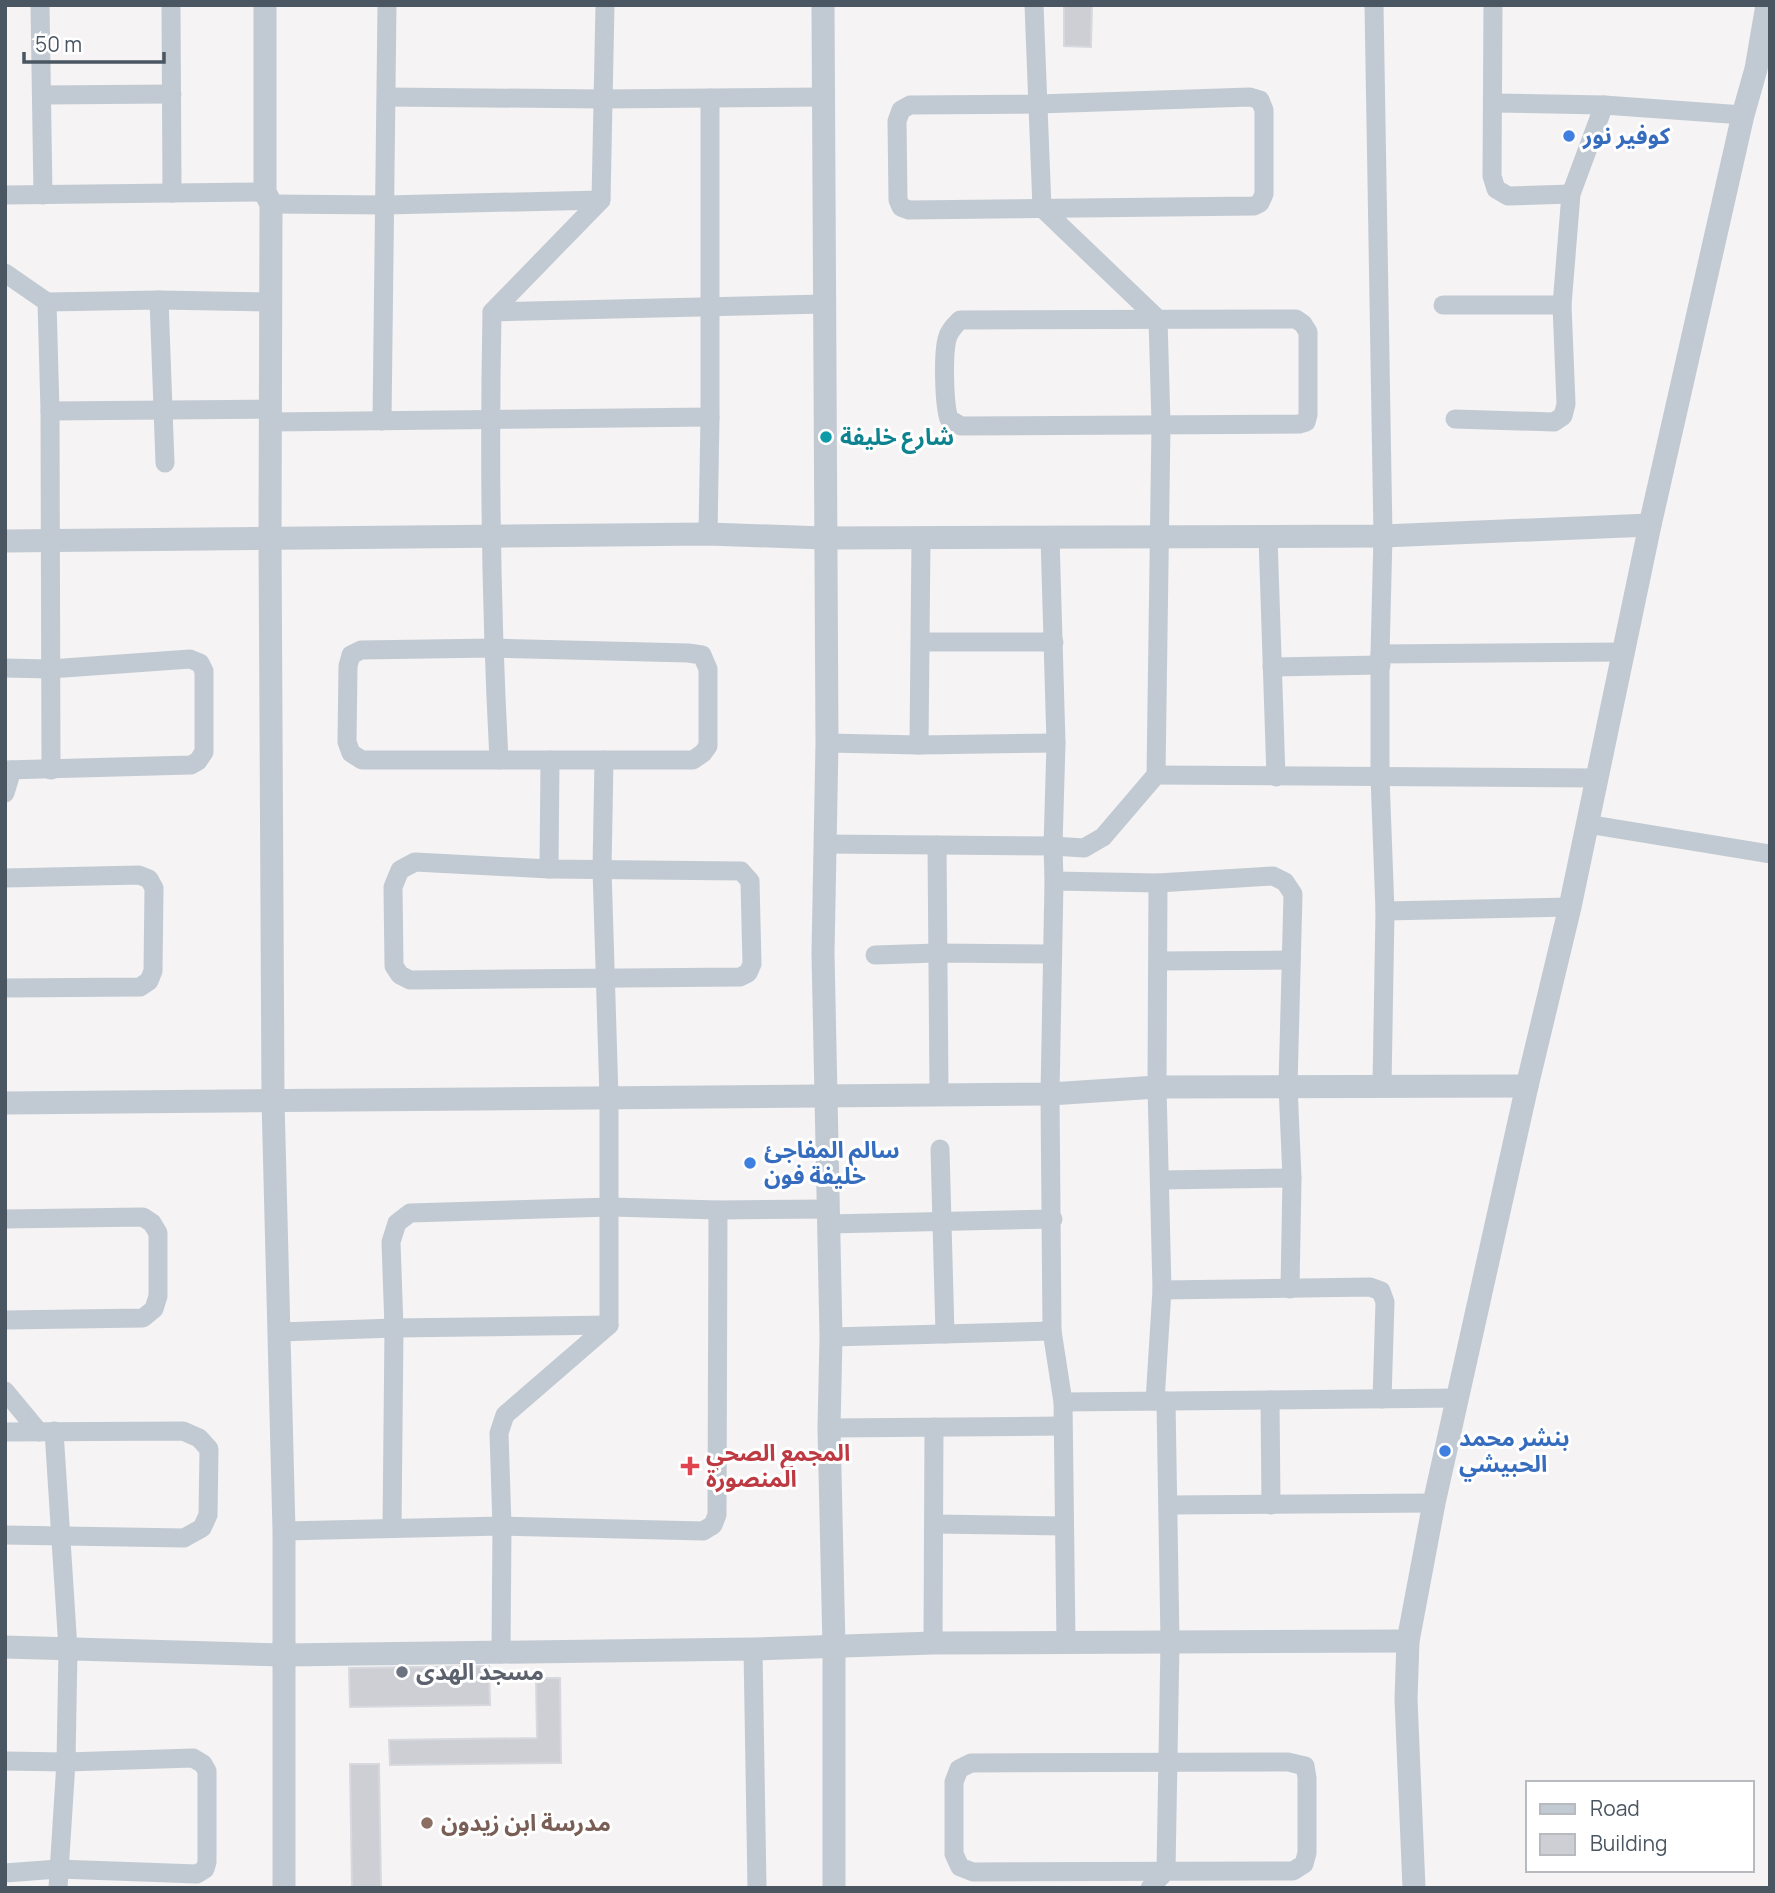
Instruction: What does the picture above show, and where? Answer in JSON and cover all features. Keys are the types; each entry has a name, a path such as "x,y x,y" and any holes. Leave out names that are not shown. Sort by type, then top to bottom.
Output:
{"street":[{"path":"40,5 43,195"},
{"path":"172,5 173,193"},
{"path":"265,5 272,416 270,538 273,1100 284,1531 284,1888"},
{"path":"382,421 387,5"},
{"path":"499,760 490,536 492,312 601,200 605,5"},
{"path":"823,5 827,743 823,953 831,1337 829,1428 834,1647 834,1888"},
{"path":"825,844 1084,848 1103,837 1156,775 1161,424 1158,320 1042,208 1034,5"},
{"path":"1374,5 1383,536 1380,659 1380,777 1385,911 1382,1086"},
{"path":"1493,5 1492,176 1496,189 1508,196 1571,194"},
{"path":"1414,1888 1406,1699 1408,1641 1434,1503 1527,1086 1570,907 1650,525 1743,115 1763,72 1767,5"},
{"path":"42,95 172,94"},
{"path":"387,97 823,97"},
{"path":"1250,97 1260,100 1264,110 1264,194 1260,204 1042,208 901,207 898,200 897,121 901,110 910,105 1250,97"},
{"path":"708,534 710,98"},
{"path":"1494,103 1604,105 1743,115"},
{"path":"1455,419 1554,422 1563,416 1566,404 1562,305 1571,194 1604,105"},
{"path":"5,195 173,193 386,205 601,200"},
{"path":"5,272 47,302 270,302"},
{"path":"159,300 164,463"},
{"path":"47,302 51,770"},
{"path":"492,312 824,304"},
{"path":"1443,305 1562,305"},
{"path":"1296,319 1308,332 1306,422 961,426 949,419 945,408 947,340 951,329 960,320 1158,320 1296,319"},
{"path":"50,411 163,411 382,421 710,417"},
{"path":"5,541 708,534 824,538 1383,536 1650,525"},
{"path":"1050,537 1056,743 1050,1094 1052,1331 1063,1402 1066,1642"},
{"path":"1268,537 1276,777"},
{"path":"919,745 921,538"},
{"path":"921,642 1054,642"},
{"path":"493,648 702,655 708,669 708,746 693,760 362,760 351,752 347,742 348,666 351,655 361,650 493,648"},
{"path":"1272,667 1380,659 1623,652"},
{"path":"5,668 50,669 190,659 200,663 204,671 204,752 198,761 191,765 9,770 5,793"},
{"path":"827,743 1056,743"},
{"path":"549,869 550,760"},
{"path":"501,1654 501,1423 505,1415 610,1325 611,1207 602,869 604,760"},
{"path":"1156,775 1597,778"},
{"path":"1587,824 1770,854"},
{"path":"937,845 939,1093"},
{"path":"415,862 602,869 741,871 750,881 752,964 748,973 740,977 410,980 400,975 394,966 393,887 400,870 415,862"},
{"path":"5,878 139,876 149,879 154,888 153,971 149,981 140,987 5,988"},
{"path":"1054,881 1158,883 1273,876 1285,882 1293,894 1288,1086 1292,1178 1290,1290"},
{"path":"1150,1888 1166,1871 1170,1642 1169,1505 1160,1401 1162,1290 1157,1087 1158,883"},
{"path":"1385,911 1570,907"},
{"path":"875,955 1052,954"},
{"path":"1158,961 1291,960"},
{"path":"5,1103 1050,1094 1157,1087 1527,1086"},
{"path":"940,1149 945,1334"},
{"path":"1161,1180 1292,1178"},
{"path":"392,1528 394,1328 391,1242 397,1223 410,1213 611,1207 942,1221 1053,1219"},
{"path":"284,1531 502,1526 703,1531 713,1525 717,1515 718,1210"},
{"path":"5,1219 143,1217 152,1223 158,1233 158,1296 154,1309 143,1318 5,1320"},
{"path":"1162,1290 1370,1287 1381,1291 1385,1302 1382,1399"},
{"path":"280,1332 610,1325"},
{"path":"831,1337 1052,1331"},
{"path":"5,1391 46,1431 60,1534 68,1649 66,1762 58,1878"},
{"path":"1063,1402 1458,1398"},
{"path":"1270,1400 1271,1506"},
{"path":"829,1428 1062,1426"},
{"path":"933,1643 934,1427"},
{"path":"5,1432 183,1432 199,1438 209,1449 208,1515 202,1528 184,1538 5,1535"},
{"path":"1169,1505 1434,1503"},
{"path":"935,1524 1064,1526"},
{"path":"5,1647 284,1656 753,1649 933,1643 1408,1641"},
{"path":"753,1649 757,1888"},
{"path":"5,1761 193,1758 203,1764 207,1771 207,1862 205,1869 197,1874 58,1878 5,1873"},
{"path":"971,1762 1166,1762 1288,1762 1304,1766 1307,1778 1307,1853 1304,1864 1293,1871 973,1872 960,1867 954,1854 954,1782 959,1769 971,1762"}],"building":[{"path":"1064,5 1092,5 1091,47 1064,46"},
{"path":"489,1666 490,1705 350,1707 349,1668"},
{"path":"536,1678 560,1678 561,1763 390,1765 389,1740 537,1738"},
{"path":"350,1764 379,1764 381,1888 352,1888"}],"place":[{"name":"كوفير نور","path":"1569,136"},
{"name":"شارع خليفة","path":"826,437"},
{"name":"سالم المفاجئ خليفة فون","path":"750,1163"},
{"name":"بنشر محمد الحبيشي","path":"1445,1451"},
{"name":"المجمع الصحي المنصورة","path":"690,1466"},
{"name":"مسجد الهدى","path":"402,1672"},
{"name":"مدرسة ابن زيدون","path":"427,1823"}]}
